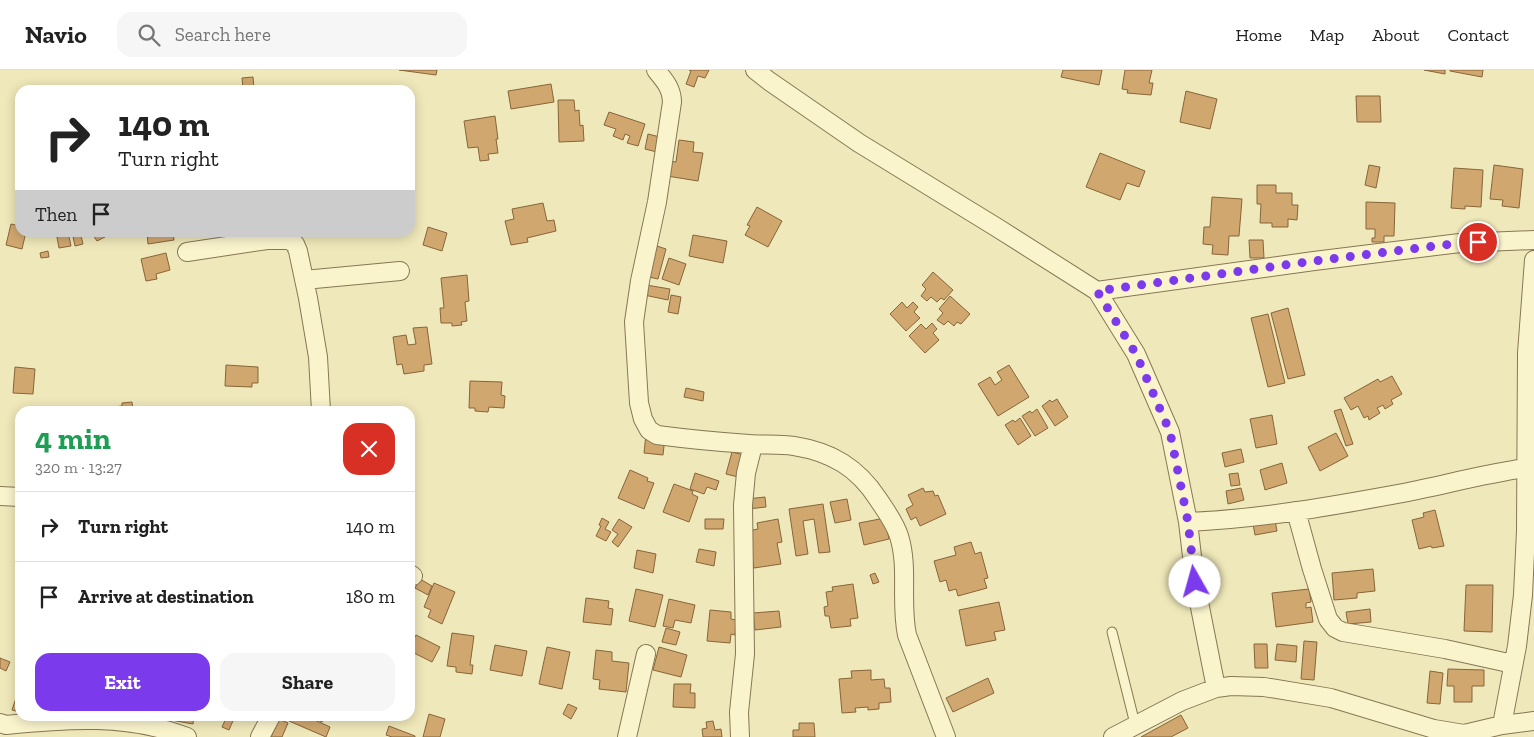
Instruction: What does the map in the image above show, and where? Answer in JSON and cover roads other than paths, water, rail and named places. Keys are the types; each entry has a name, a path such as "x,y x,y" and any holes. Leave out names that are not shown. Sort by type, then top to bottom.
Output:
{"street":[{"path":"656,70 669,87 672,94 672,102 657,202 640,281 634,322 639,403 643,419 650,430 657,435 753,445 794,446 825,453 850,466 869,485 899,535 904,572 906,628 946,737"},
{"path":"756,70 859,143 1097,291 1136,354 1170,432 1188,522 1195,582 1216,688"},
{"path":"186,252 267,240 289,240 293,242 304,280 318,357 321,406"},
{"path":"1097,291 1451,244 1534,240"},
{"path":"1502,725 1523,595 1527,353 1534,260"},
{"path":"304,280 400,271"},
{"path":"740,737 739,712 746,654 742,505 746,473 753,445"},
{"path":"1188,522 1266,516 1404,492 1494,472 1526,468"},
{"path":"0,496 15,497"},
{"path":"1296,511 1328,619 1335,628 1343,632 1445,649 1513,664"},
{"path":"627,737 646,654"},
{"path":"1112,737 1182,701 1216,688 1231,686 1264,687 1331,698 1434,729 1464,734 1502,725 1534,721"},
{"path":"0,724 44,721"},
{"path":"126,721 167,729 187,737"},
{"path":"260,737 268,721"}],"lane":[{"path":"1112,632 1135,724"}]}
